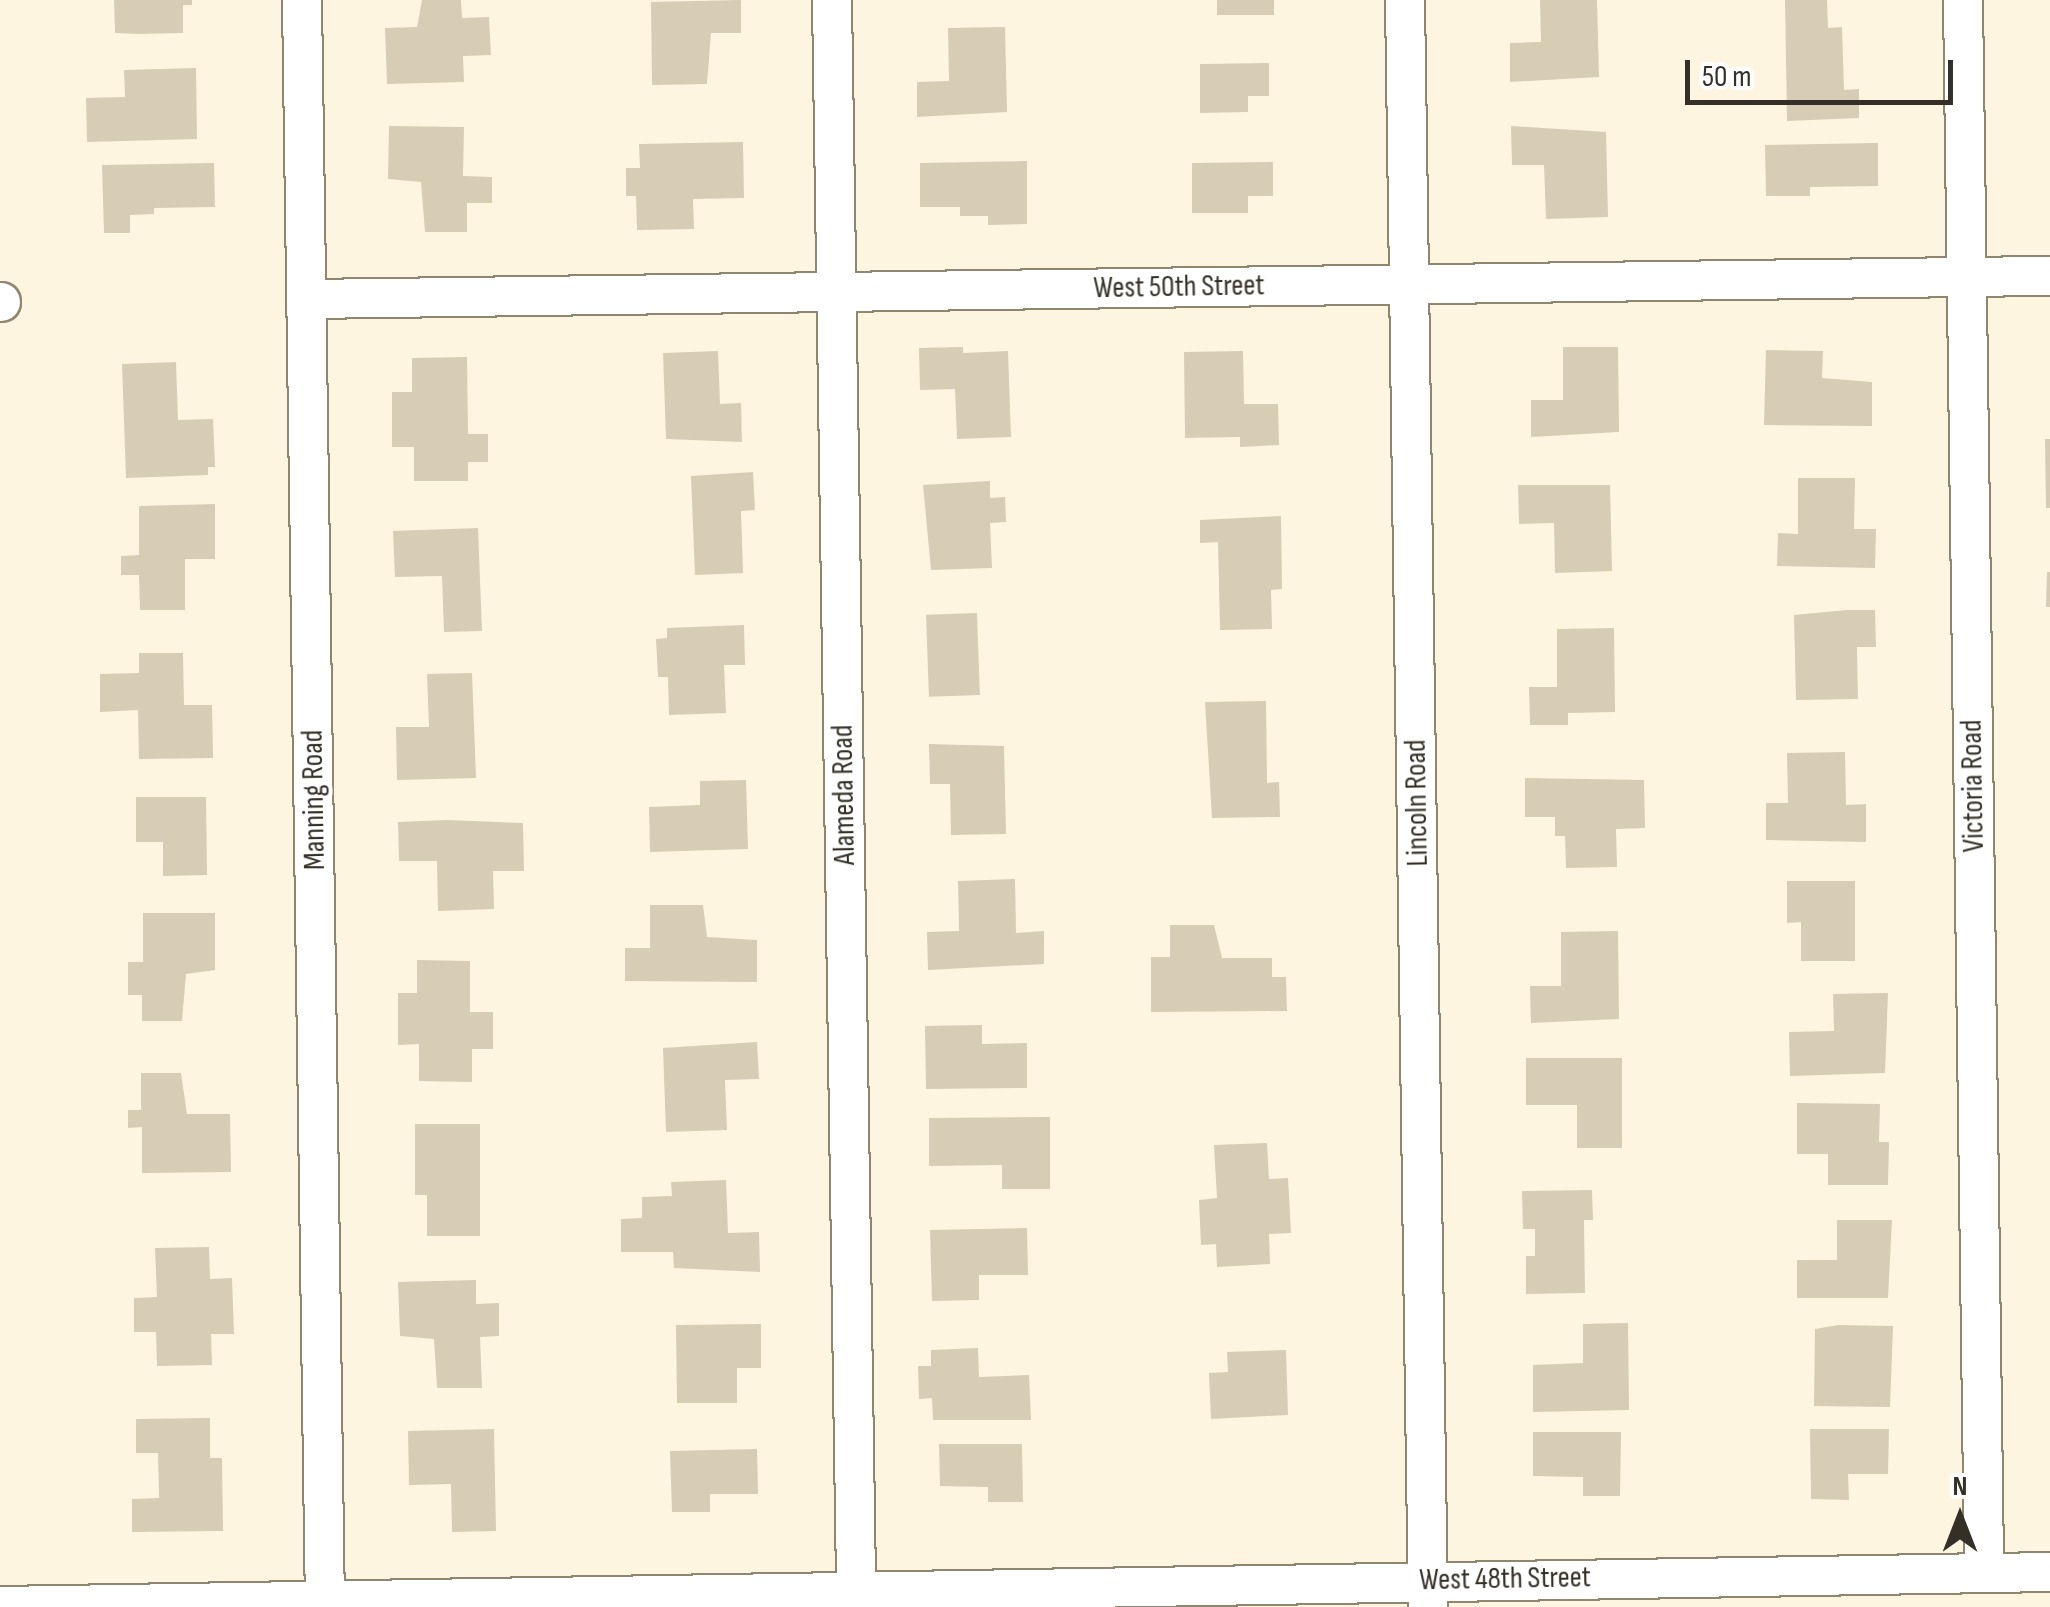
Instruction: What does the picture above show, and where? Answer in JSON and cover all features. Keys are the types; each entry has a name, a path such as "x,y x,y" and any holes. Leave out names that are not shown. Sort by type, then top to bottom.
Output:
{"street":[{"name":"Manning Road","path":"302,0 324,1600"},
{"name":"Alameda Road","path":"832,0 856,1589"},
{"name":"Lincoln Road","path":"1406,0 1428,1594"},
{"name":"Victoria Road","path":"1963,0 1984,1572"},
{"name":"West 50th Street","path":"307,299 2050,276"},
{"name":"West 48th Street","path":"0,1606 856,1589 1428,1594 2050,1572"}],"building":[{"path":"114,0 192,0 192,5 183,5 183,33 115,33"},
{"path":"422,0 461,0 462,18 489,17 491,55 463,56 464,82 387,84 385,28 417,27"},
{"path":"741,0 741,33 711,33 707,84 652,85 651,2"},
{"path":"1217,0 1274,0 1274,15 1217,15"},
{"path":"1540,0 1597,0 1599,77 1510,82 1510,43 1541,42"},
{"path":"1785,0 1827,0 1828,28 1842,27 1844,90 1859,89 1859,118 1787,121"},
{"path":"1005,27 1007,112 917,117 917,82 949,81 948,28"},
{"path":"1269,63 1269,96 1248,96 1248,112 1200,113 1200,64"},
{"path":"196,68 197,139 87,142 86,98 125,97 124,70"},
{"path":"389,126 464,127 463,176 492,177 492,203 467,203 467,232 425,232 421,182 388,179"},
{"path":"1511,126 1606,132 1608,217 1546,219 1544,165 1512,165"},
{"path":"743,142 744,198 693,199 694,229 637,230 636,196 626,196 626,168 640,168 639,144"},
{"path":"1878,143 1878,186 1810,187 1810,196 1766,196 1765,145"},
{"path":"1027,161 1027,224 988,225 988,216 960,216 960,207 920,207 920,163"},
{"path":"1273,162 1273,196 1248,196 1248,213 1192,213 1192,163"},
{"path":"214,163 215,207 154,208 154,214 130,215 130,233 104,233 102,165"},
{"path":"963,347 963,353 1008,351 1011,437 957,439 955,389 920,390 919,348"},
{"path":"1563,347 1618,347 1619,432 1531,437 1531,400 1563,400"},
{"path":"1766,350 1823,351 1822,378 1872,382 1872,426 1764,425"},
{"path":"718,351 720,404 741,403 742,442 666,439 663,353"},
{"path":"1243,351 1244,404 1278,404 1279,445 1240,447 1240,437 1185,438 1184,352"},
{"path":"467,357 468,434 488,434 488,462 468,462 468,481 414,481 414,447 392,447 392,392 412,392 412,358"},
{"path":"176,362 178,420 213,419 215,467 208,467 208,475 126,478 122,364"},
{"path":"2045,439 2050,439 2050,508 2046,508"},
{"path":"753,472 755,510 741,511 743,573 695,575 691,476"},
{"path":"1798,478 1855,478 1854,529 1876,529 1875,568 1777,566 1778,533 1798,534"},
{"path":"990,481 990,498 1005,497 1006,522 990,523 992,568 931,570 923,485"},
{"path":"1518,485 1610,485 1612,571 1555,573 1554,523 1519,524"},
{"path":"215,504 215,559 185,559 185,610 140,610 139,575 121,575 121,556 139,555 139,506"},
{"path":"1281,516 1282,589 1271,590 1272,629 1220,630 1218,542 1200,543 1200,520"},
{"path":"478,528 482,631 444,632 442,576 395,577 393,531"},
{"path":"2050,572 2050,607 2046,607"},
{"path":"1875,610 1876,647 1857,647 1858,699 1796,700 1794,615"},
{"path":"977,613 980,695 929,697 926,615"},
{"path":"744,625 745,665 724,665 726,713 669,715 668,677 658,677 656,639 667,638 667,628"},
{"path":"1614,628 1615,712 1568,713 1568,725 1530,725 1529,687 1557,687 1557,629"},
{"path":"139,653 183,653 184,705 212,705 213,758 139,759 138,710 100,712 100,674 139,673"},
{"path":"472,673 476,778 397,780 396,727 429,727 427,674"},
{"path":"1266,701 1267,783 1279,782 1280,817 1212,818 1205,702"},
{"path":"929,744 1004,746 1006,834 951,835 950,784 930,784"},
{"path":"1845,752 1846,805 1866,804 1866,842 1766,840 1766,803 1788,803 1787,753"},
{"path":"1525,778 1644,780 1645,828 1616,829 1617,867 1566,868 1565,836 1555,836 1555,817 1525,817"},
{"path":"746,780 748,849 650,852 649,807 700,805 700,781"},
{"path":"136,797 206,797 207,875 163,876 163,842 136,842"},
{"path":"398,822 523,823 524,871 493,871 494,909 438,911 437,861 399,861"},
{"path":"1015,879 1016,933 1044,931 1044,964 928,970 927,932 959,931 958,881"},
{"path":"1787,881 1855,881 1855,961 1801,961 1801,922 1787,923"},
{"path":"650,905 703,905 707,937 757,940 757,982 625,981 625,948 650,948"},
{"path":"143,913 215,913 215,970 186,974 182,1021 142,1021 142,995 128,995 128,962 143,962"},
{"path":"1170,925 1214,925 1222,958 1272,958 1272,977 1286,977 1287,1011 1151,1012 1151,957 1170,957"},
{"path":"1618,931 1619,1019 1531,1023 1530,986 1561,986 1561,932"},
{"path":"417,960 470,961 470,1012 493,1012 493,1049 472,1049 472,1082 419,1081 419,1044 398,1045 398,993 417,993"},
{"path":"1888,993 1885,1073 1790,1076 1789,1032 1834,1031 1833,994"},
{"path":"982,1025 982,1044 1027,1043 1027,1088 926,1089 925,1026"},
{"path":"757,1042 759,1079 725,1080 727,1130 666,1132 663,1048"},
{"path":"1526,1058 1622,1058 1622,1148 1577,1148 1577,1105 1526,1105"},
{"path":"141,1073 181,1073 187,1114 230,1114 231,1172 142,1173 142,1127 128,1128 128,1110 141,1110"},
{"path":"1797,1103 1880,1104 1879,1142 1889,1142 1888,1185 1828,1185 1828,1154 1797,1154"},
{"path":"1050,1117 1050,1189 1002,1189 1002,1165 929,1166 929,1118"},
{"path":"415,1124 480,1124 480,1236 427,1236 427,1195 415,1195"},
{"path":"1267,1143 1269,1179 1288,1178 1291,1233 1269,1234 1270,1264 1217,1267 1216,1244 1201,1245 1199,1200 1217,1198 1214,1145"},
{"path":"726,1180 728,1233 759,1232 760,1272 674,1268 673,1252 621,1252 621,1219 642,1218 642,1197 672,1196 671,1182"},
{"path":"1592,1190 1593,1220 1584,1220 1585,1293 1526,1294 1526,1256 1535,1256 1535,1229 1523,1229 1522,1191"},
{"path":"1837,1220 1892,1220 1888,1298 1797,1298 1797,1260 1837,1260"},
{"path":"1027,1228 1028,1275 979,1275 979,1300 932,1301 930,1230"},
{"path":"209,1247 210,1279 232,1278 234,1334 211,1334 212,1365 157,1366 156,1332 134,1332 134,1298 157,1297 155,1248"},
{"path":"476,1280 476,1304 499,1303 499,1336 480,1337 482,1388 437,1388 434,1339 400,1336 398,1282"},
{"path":"1628,1323 1629,1410 1533,1412 1533,1365 1583,1363 1583,1324"},
{"path":"761,1324 761,1368 737,1368 737,1403 677,1403 676,1325"},
{"path":"1838,1325 1893,1326 1890,1407 1814,1406 1815,1329"},
{"path":"978,1348 979,1377 1029,1375 1031,1420 933,1420 932,1398 919,1399 918,1366 931,1366 931,1350"},
{"path":"1286,1350 1288,1415 1211,1419 1209,1373 1228,1372 1227,1352"},
{"path":"210,1418 210,1458 222,1458 223,1531 132,1532 132,1499 159,1498 158,1453 136,1453 136,1419"},
{"path":"494,1429 496,1531 452,1532 451,1484 409,1485 408,1431"},
{"path":"1810,1429 1889,1429 1888,1474 1848,1474 1849,1500 1811,1499"},
{"path":"1533,1432 1621,1432 1620,1496 1583,1496 1583,1477 1533,1476"},
{"path":"939,1444 1022,1444 1023,1502 988,1502 988,1487 940,1486"},
{"path":"757,1449 758,1494 710,1494 710,1512 672,1512 670,1451"}]}
